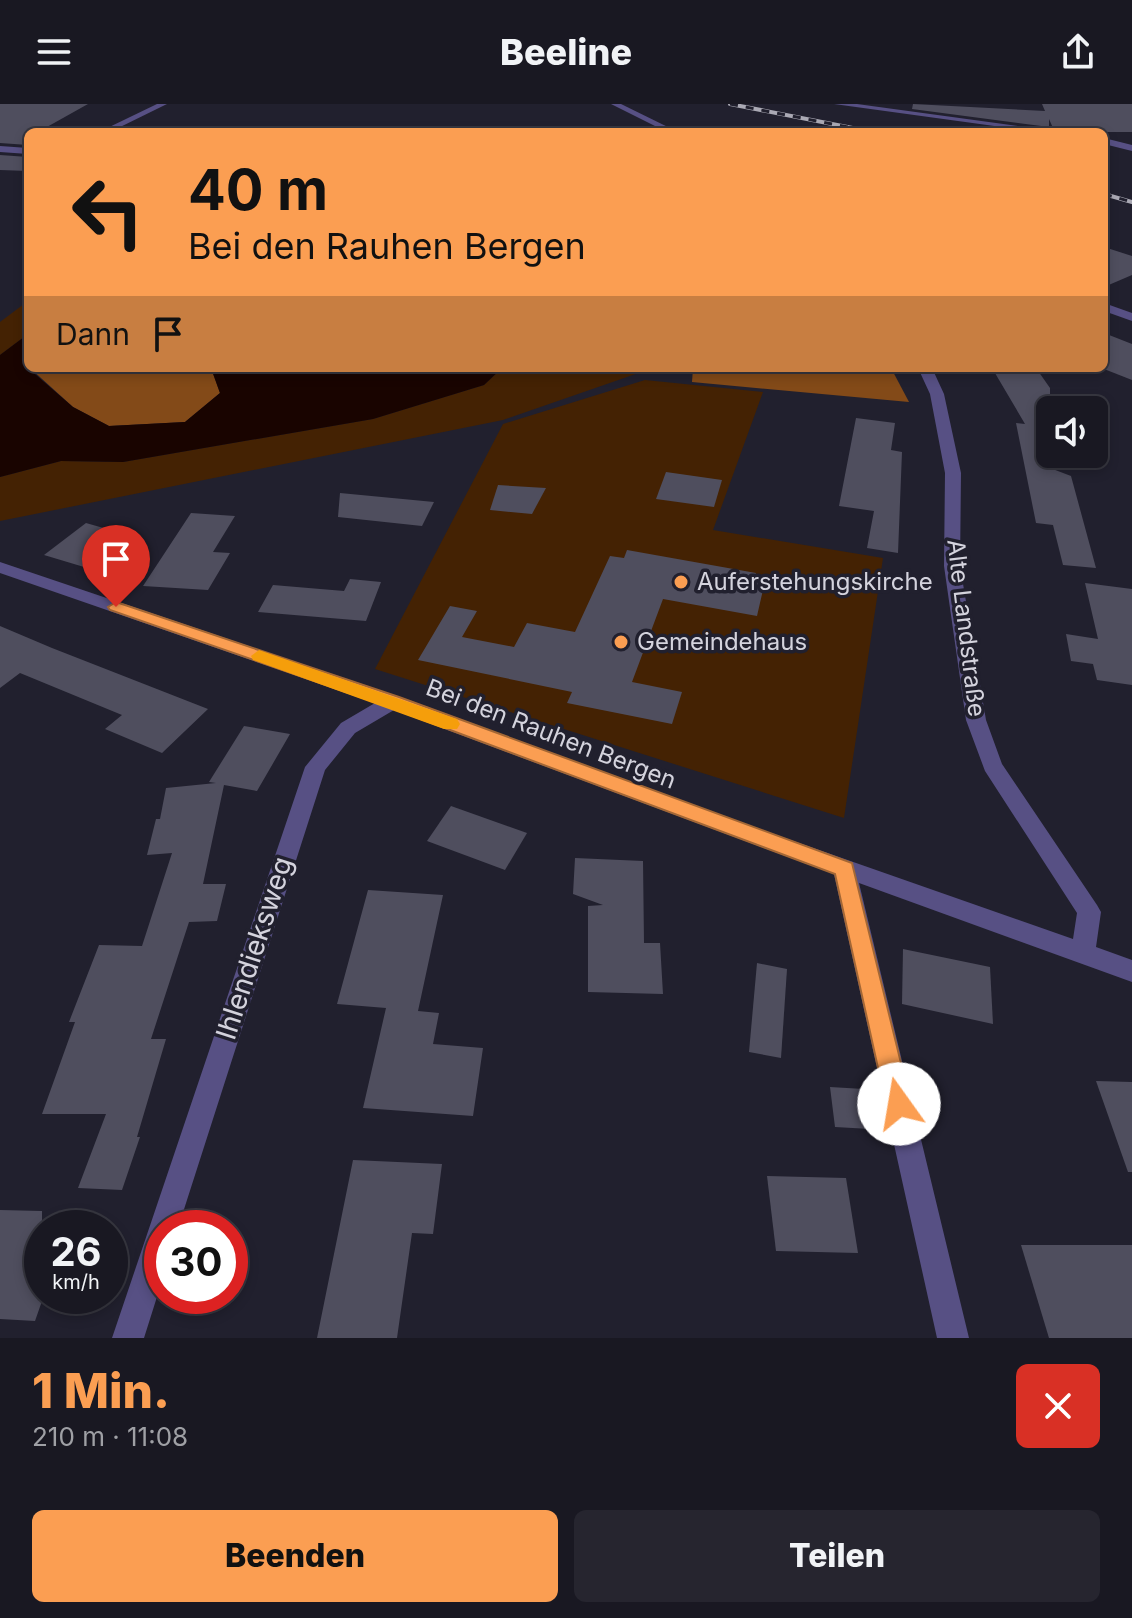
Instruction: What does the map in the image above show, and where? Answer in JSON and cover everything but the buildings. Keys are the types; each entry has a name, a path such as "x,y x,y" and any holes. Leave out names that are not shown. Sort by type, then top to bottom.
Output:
{"street":[{"path":"112,128 163,104"},
{"path":"615,104 666,128"},
{"path":"838,104 1027,128"},
{"path":"1108,142 1132,148"},
{"path":"0,149 24,151"},
{"path":"1108,308 1132,317"},
{"name":"Alte Landstraße","path":"927,372 937,394 953,473 952,566 976,720 992,766 1089,912 1083,952"},
{"name":"Bei den Rauhen Bergen","path":"0,567 392,702 844,869 1083,952"},
{"name":"Ihlendieksweg","path":"170,1210 315,767 348,728 392,702"},
{"path":"844,869 953,1338"},
{"path":"1083,952 1132,971"},
{"name":"Ihlendieksweg","path":"128,1338 144,1289"}],"shaded area":[{"path":"24,304 24,337 0,355 0,322"},
{"path":"24,337 24,372 33,372 73,407 109,426 185,422 220,393 212,372 498,372 484,385 373,419 123,462 61,461 0,477 0,355"},
{"path":"34,372 212,372 220,393 185,422 109,426 73,407"},
{"path":"498,372 641,372 503,420 0,521 0,477 61,461 123,462 373,419 484,385"},
{"path":"693,372 893,372 909,402 692,382"},
{"path":"645,380 763,392 713,530 883,558 844,818 375,669 503,424"}],"railway":[{"path":"730,104 853,128"},
{"path":"1108,195 1132,202"}],"slow traffic":[{"path":"259,656 451,724"}],"place":[{"name":"Auferstehungskirche","path":"681,582"},
{"name":"Gemeindehaus","path":"621,642"}],"route":[{"path":"116,607 392,702 844,869 899,1104"}]}
